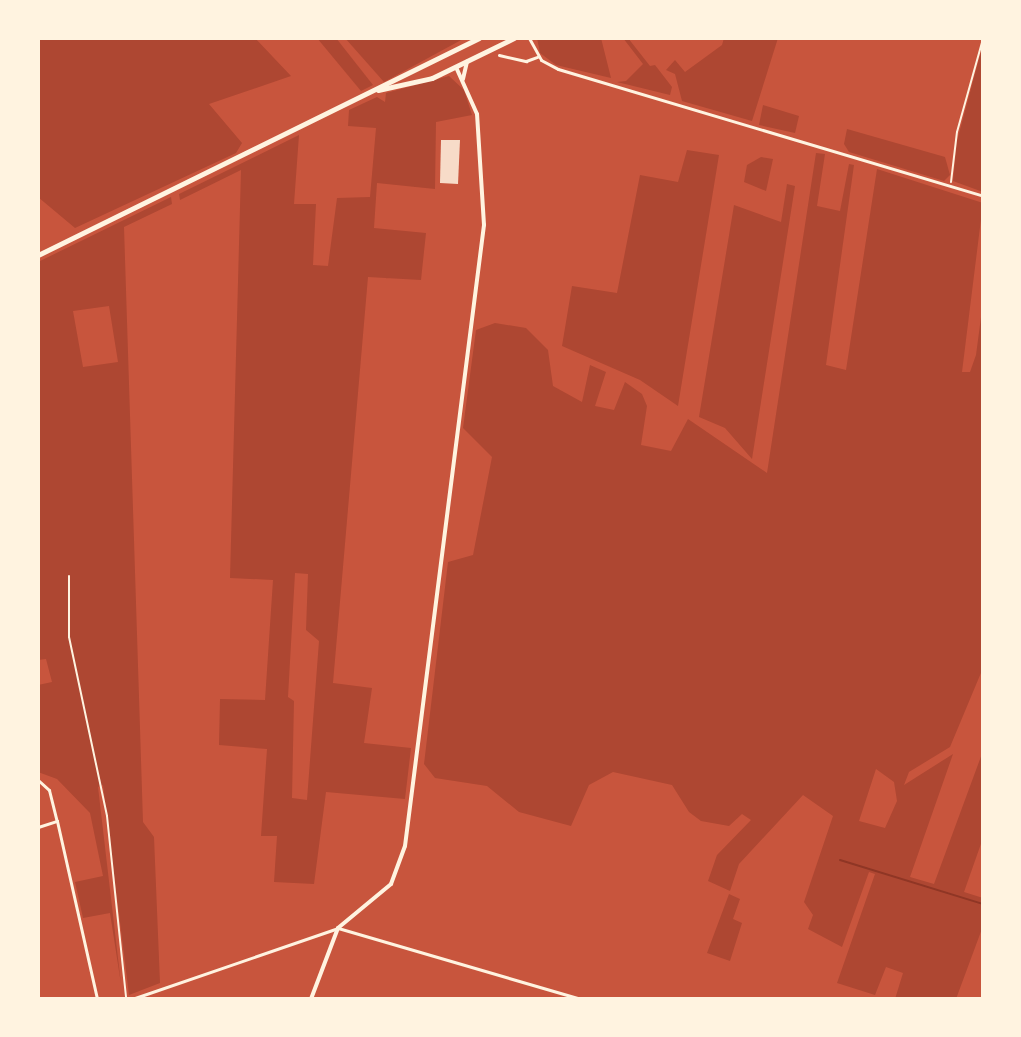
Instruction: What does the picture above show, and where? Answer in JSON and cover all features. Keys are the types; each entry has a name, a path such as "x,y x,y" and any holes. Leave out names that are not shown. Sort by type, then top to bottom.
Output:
{"main road":[{"path":"38,255 479,38"},
{"path":"373,91 432,78 514,38"},
{"path":"456,49 456,67"},
{"path":"454,58 467,61"}],"street":[{"path":"530,39 539,56 558,69 983,196"},
{"path":"499,55 526,61 539,56"},
{"path":"463,81 467,61"},
{"path":"129,999 338,928 391,884 405,846 484,225 477,114 456,67"},
{"path":"38,780 49,790 97,999"},
{"path":"38,827 57,821"},
{"path":"311,999 338,928"},
{"path":"338,928 581,999"}],"path":[{"path":"950,186 957,132 983,39"},
{"path":"69,576 69,637 107,816 129,999"}],"shaded area":[{"path":"38,38 255,38 291,76 209,104 242,143 236,153 75,228 38,197"},
{"path":"317,38 336,38 373,85 361,91"},
{"path":"345,38 463,38 463,39 384,82"},
{"path":"537,38 601,38 611,78 556,65 540,53"},
{"path":"623,38 628,38 650,66 655,65 672,87 670,95 617,82 626,81 643,64"},
{"path":"724,38 778,38 752,121 682,101 675,74 666,70 675,60 685,72 722,45"},
{"path":"983,44 983,192 953,181 957,141"},
{"path":"449,76 464,90 472,115 436,122 435,189 377,183 374,228 426,233 421,280 368,277 333,683 372,688 364,743 411,748 405,799 326,792 314,884 274,882 277,836 261,836 267,749 219,745 220,699 265,700 273,580 230,578 241,170 180,200 179,194 299,135 294,204 316,204 313,265 328,266 337,198 370,197 376,128 348,126 349,110 377,97 385,102 386,93","holes":["295,573 308,574 306,630 319,641 307,800 292,798 294,701 288,697"]},
{"path":"763,105 799,116 795,133 759,125"},
{"path":"847,129 945,157 950,175 944,181 849,152 844,144"},
{"path":"687,150 719,155 678,406 640,380 562,346 572,286 617,293 640,175 678,182"},
{"path":"816,153 825,154 817,206 840,211 849,164 854,165 826,365 846,370 877,169 983,203 962,372 970,372 976,355 983,302 983,668 950,747 909,772 904,785 953,754 910,877 934,884 983,751 983,838 964,892 983,898 983,926 956,999 895,999 903,973 886,967 875,995 837,983 875,874 869,872 842,947 808,929 813,915 804,902 833,816 803,795 739,864 730,891 708,881 717,855 751,820 742,814 729,826 701,821 689,812 672,785 613,772 589,785 571,826 519,812 487,786 435,778 424,764 448,562 473,555 492,457 463,428 476,330 495,323 526,328 548,350 553,386 582,402 590,365 606,372 595,406 614,410 625,382 642,394 647,406 641,445 671,451 688,419 767,473","holes":["876,769 894,782 897,801 885,828 859,821"]},
{"path":"761,157 773,159 766,191 744,182 747,165"},
{"path":"787,184 795,186 752,459 725,428 699,417 734,205 781,222"},
{"path":"171,197 172,204 124,227 143,822 154,837 160,983 129,995 103,785 98,787 121,984 110,913 83,918 75,882 103,876 90,813 57,779 38,772 38,685 52,682 46,659 38,660 38,262","holes":["109,306 118,362 83,367 73,311"]},
{"path":"729,894 740,899 733,919 742,923 730,961 707,953"}],"building":[{"path":"441,140 460,140 458,184 440,183"}],"waterway":[{"path":"840,860 983,904"}]}
